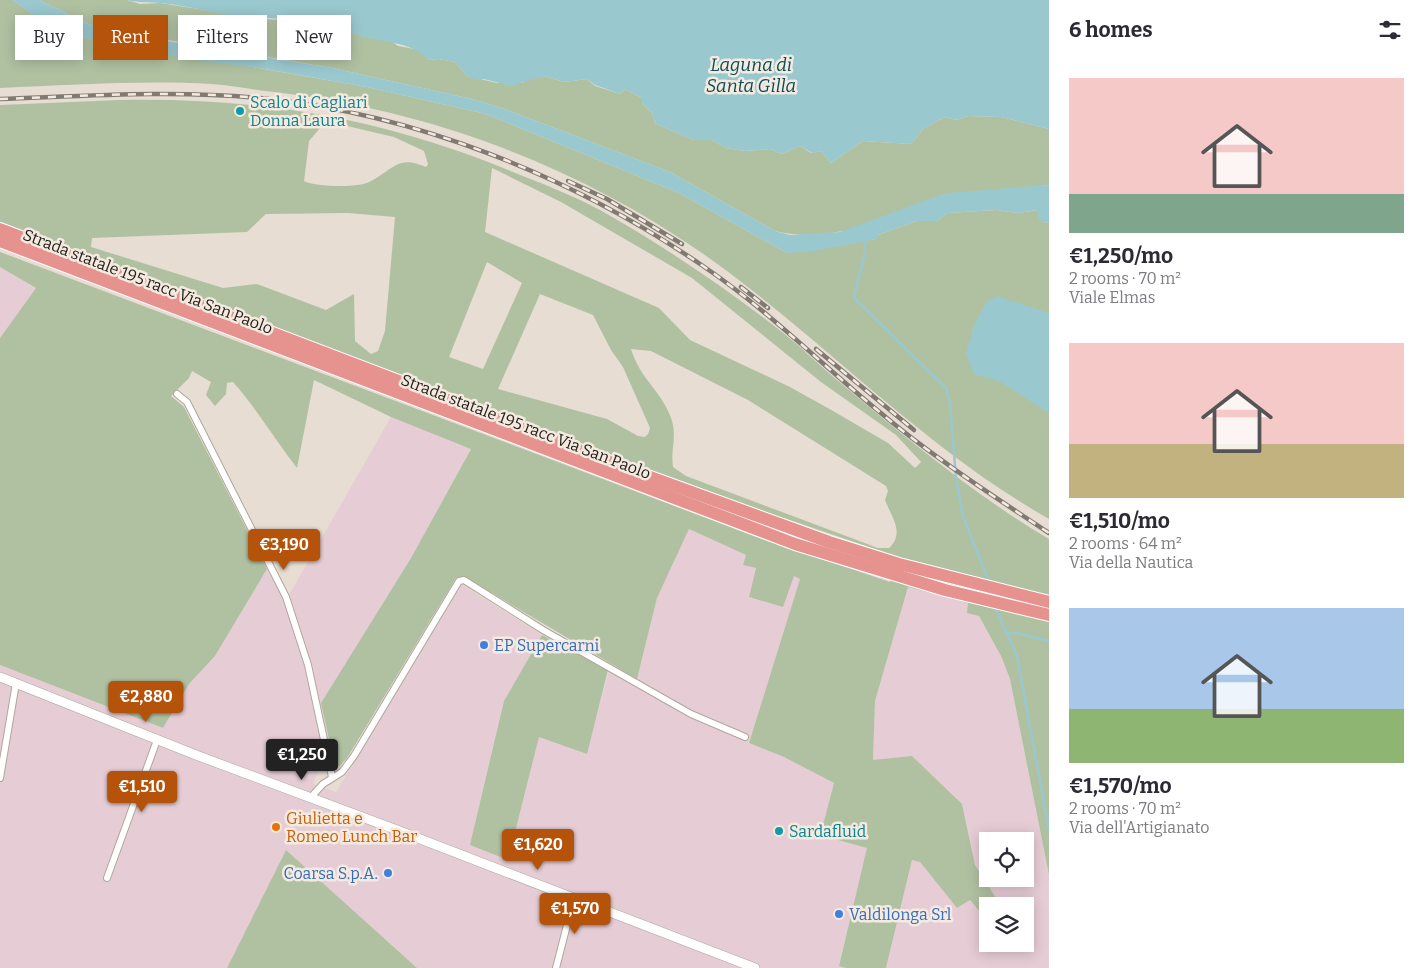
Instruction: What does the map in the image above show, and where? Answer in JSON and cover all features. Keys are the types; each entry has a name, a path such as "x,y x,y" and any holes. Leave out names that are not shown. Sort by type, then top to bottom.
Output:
{"highway":[{"name":"Strada statale 195 racc Via San Paolo","path":"0,228 645,475 830,542 897,570 1049,602"},
{"name":"Strada statale 195 racc Via San Paolo","path":"0,241 630,483 795,544 897,570 1049,615"}],"main road":[{"path":"0,677 157,740 311,797 756,968"}],"street":[{"path":"177,394 187,402 286,597 308,665 332,777"},
{"path":"311,797 332,777 342,772 354,756 459,581 464,580 543,630 691,714 745,737"},
{"path":"0,778 16,683"},
{"path":"107,878 157,740"},
{"path":"556,968 574,898"}],"shaded area":[{"path":"0,267 36,288 0,338"},
{"path":"391,417 471,448 411,558 321,703 330,744 313,784 336,792 461,584 542,635 504,701 497,734 508,860 539,736 586,754 611,664 637,679 657,598 689,529 746,555 756,568 749,597 795,576 800,579 749,743 784,757 834,783 824,821 813,833 868,847 839,965 846,968 415,968 286,850 227,968 0,968 0,665 163,728 189,684 215,656 267,569 285,602"},
{"path":"908,587 968,603 979,616 1001,656 1010,679 1049,875 1049,968 886,968 912,860 920,862 957,908 970,900 979,911 979,952 1034,952 1034,897 995,897 989,887 1034,887 1034,832 979,832 979,871 975,865 962,804 873,761 875,701"}],"green space":[{"path":"0,0 13,0 34,15 15,15 15,60 83,60 83,37 93,39 93,60 168,60 168,52 178,54 178,60 213,60 367,87 486,114 679,193 787,253 876,239 878,235 917,221 937,221 947,213 996,210 1018,213 1038,210 1044,223 1049,222 1049,519 964,463 884,400 767,302 727,271 675,235 621,203 566,174 508,150 449,129 389,113 327,100 225,85 106,83 0,88"},
{"path":"39,0 127,0 140,4 160,3 237,15 178,15 178,42 168,40 168,15 93,15 93,26 83,21 83,15 70,15"},
{"path":"267,19 277,20 277,59 267,57"},
{"path":"351,32 391,41 398,46 420,50 429,60 439,59 455,62 467,76 497,83 522,83 529,79 544,76 564,82 587,79 595,86 620,94 625,89 642,98 642,103 651,112 656,124 694,140 712,140 726,148 745,151 770,149 782,154 800,146 811,153 821,151 831,163 863,141 911,144 924,128 945,117 956,120 968,116 1001,117 1049,129 1049,185 975,198 839,232 807,235 791,234 775,231 670,172 505,109 472,99 332,68 285,60 351,60"},
{"path":"119,100 172,100 223,103 323,115 420,139 469,155 543,184 603,211 656,243 697,270 785,334 837,380 966,484 1049,539 1049,875 1010,679 1001,656 979,616 967,613 968,603 908,587 875,701 873,760 912,756 962,804 975,865 979,871 979,887 989,887 995,897 979,897 979,911 970,900 957,908 920,862 912,860 886,968 846,968 839,966 867,848 813,833 824,821 834,783 784,757 749,743 800,579 794,576 783,607 749,597 756,568 743,565 746,555 689,529 657,598 637,679 468,579 463,577 456,578 347,758 339,767 330,744 321,703 411,558 471,449 391,417 314,380 297,468 233,382 227,383 226,394 215,406 206,395 211,382 192,371 189,378 171,396 184,407 267,569 215,656 189,684 163,728 0,665 0,338 36,288 0,267 0,252 754,536 890,582 901,558 682,483 477,404 472,400 321,346 0,222 0,105","holes":["347,126 394,137 424,151 428,164 426,167 416,163 402,163 364,184 326,186 304,181 309,141 321,127","492,168 561,202 692,278 821,382 896,435 921,462 915,468 888,443 833,411 790,387 690,340 659,308 485,232","348,213 395,217 385,331 378,351 371,354 355,341 354,294 326,310 257,284 223,288 91,247 92,238 247,232 266,214","487,262 522,283 483,369 449,357","540,294 593,315 611,350 623,367 650,428 645,437 638,436 607,419 498,389","631,349 651,351 748,400 886,486 888,491 885,500 894,519 897,531 894,542 889,548 878,548 686,476 673,467 674,434 672,421 665,404 639,368"]},
{"path":"542,635 608,670 587,754 539,737 508,860 470,845 504,701"},
{"path":"286,850 417,968 227,968"}],"water":[{"path":"13,0 39,0 70,15 33,15"},
{"name":"Laguna di Santa Gilla","path":"127,0 1049,0 1049,129 1001,117 968,116 956,120 945,117 924,128 911,144 863,141 831,163 821,151 812,153 800,146 782,154 770,149 745,151 726,148 712,140 694,140 656,124 651,112 642,103 642,98 625,89 620,94 595,85 587,79 564,82 544,76 511,86 484,79 477,80 467,76 455,62 439,59 429,60 404,45 351,32 351,15 277,15 277,18 267,18 267,15 227,15 161,3"},
{"path":"83,21 93,26 93,39 83,37"},
{"path":"168,41 178,43 178,57 168,55"},
{"path":"267,57 332,68 472,99 505,109 670,172 775,231 790,235 840,232 946,193 1049,185 1049,222 1044,223 1039,219 1037,210 1018,213 996,210 947,213 937,221 917,221 878,235 877,239 813,251 787,253 679,193 486,114 367,87 259,68 196,60 267,60"},
{"path":"997,296 1049,313 1049,413 999,381 974,374 966,354 973,328 985,304"}],"waterway":[{"path":"865,239 865,253 854,298 946,388 950,403 956,478 963,516 989,582"},
{"path":"995,607 1017,656 1049,830"},
{"path":"1006,633 1017,633 1049,641"}],"railway":[{"path":"0,99 162,94 260,98 319,106 377,118 435,135 492,155 547,178 601,204 703,266 770,317 897,426 961,474 1049,533"},
{"path":"568,181 607,199 682,244"},
{"path":"741,287 768,308"},
{"path":"816,349 914,430"}],"place":[{"name":"Scalo di Cagliari Donna Laura","path":"240,111"},
{"name":"EP Supercarni","path":"484,645"},
{"name":"Giulietta e Romeo Lunch Bar","path":"276,827"},
{"name":"Sardafluid","path":"779,831"},
{"name":"Coarsa S.p.A.","path":"388,873"},
{"name":"Valdilonga Srl","path":"839,914"}]}
